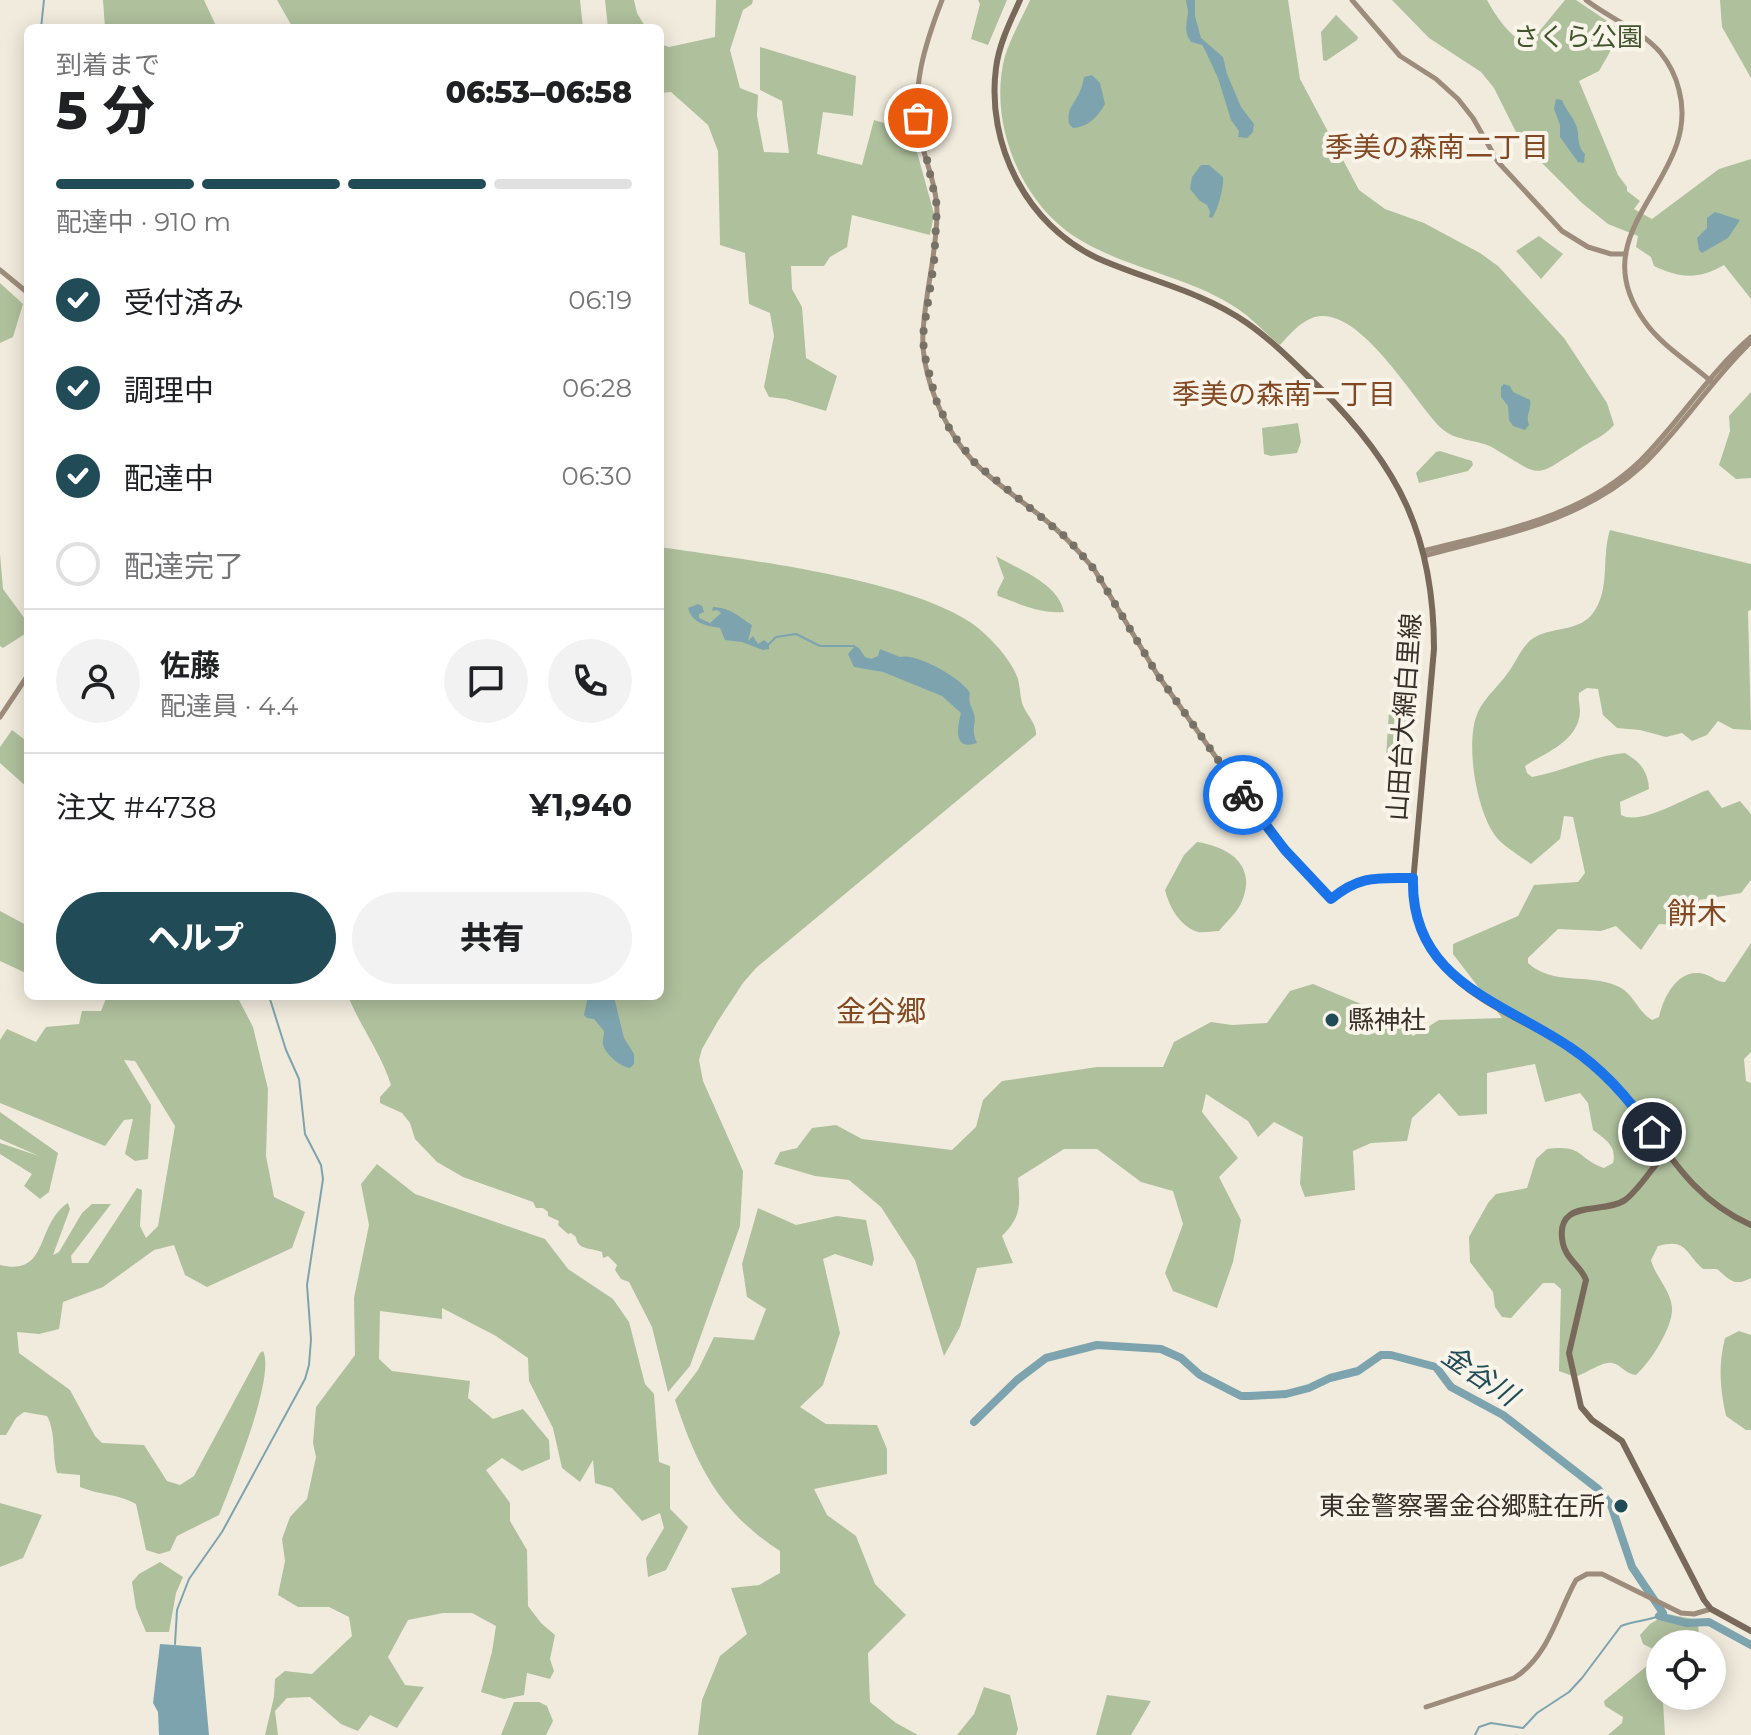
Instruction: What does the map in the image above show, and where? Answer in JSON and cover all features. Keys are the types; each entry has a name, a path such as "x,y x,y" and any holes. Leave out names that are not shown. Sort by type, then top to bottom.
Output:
{"main road":[{"name":"山田台大網白里線","path":"1020,0 1001,44 994,89 1002,147 1029,199 1049,224 1077,247 1118,267 1220,307 1246,323 1293,361 1355,424 1385,462 1407,505 1424,554 1431,588 1434,649 1413,878 1415,908 1430,946 1448,971 1473,992 1558,1040 1595,1066 1638,1111 1695,1188 1726,1212 1751,1225"},
{"path":"1667,1153 1621,1203 1580,1208 1563,1227 1563,1245 1568,1256 1583,1271 1586,1280 1571,1339 1570,1363 1581,1407 1592,1420 1622,1441 1698,1591 1711,1609 1751,1631"}],"street":[{"path":"942,0 922,57 917,101 920,137 937,206 934,263 923,335 924,353 936,400 951,432 975,463 1068,539 1094,569 1157,674 1257,815 1331,899 1346,887 1364,879 1413,878"},
{"path":"1352,0 1400,56 1436,79 1458,99 1506,173 1562,231 1588,247 1611,254 1626,254"},
{"path":"1586,0 1629,27 1659,51 1674,74 1681,99 1683,125 1678,148 1634,222 1626,254 1628,290 1644,321 1711,381"},
{"path":"0,270 24,290"},
{"path":"1424,554 1558,514 1605,489 1652,448 1751,340"},
{"path":"0,717 24,681"},
{"path":"1426,1707 1514,1678 1531,1666 1546,1643 1576,1580 1587,1574 1602,1574 1681,1613 1694,1614 1711,1609"}],"green space":[{"path":"103,0 204,0 215,24 105,24"},
{"path":"277,0 580,0 583,24 291,24"},
{"path":"605,0 634,0 644,24 608,24"},
{"path":"716,0 753,0 743,10 730,50 740,88 758,95 757,116 764,152 789,153 782,101 760,90 760,47 856,76 853,116 823,112 817,154 862,165 874,120 894,126 914,141 934,214 930,235 852,215 847,247 830,257 824,266 791,266 792,289 802,307 806,358 837,376 826,411 769,397 764,387 774,336 770,313 749,304 745,253 720,245 718,151 708,125 671,92 664,93 664,45 669,47 715,37"},
{"path":"978,0 1007,0 988,45 971,39 980,4"},
{"path":"1030,0 1288,0 1300,79 1359,190 1385,209 1424,223 1498,266 1564,338 1607,403 1614,425 1553,466 1545,470 1530,469 1488,446 1446,432 1383,356 1347,324 1329,317 1312,318 1280,345 1244,313 1220,298 1101,251 1061,226 1042,207 1014,161 1001,108 1005,56"},
{"name":"さくら公園","path":"1392,0 1487,0 1504,26 1528,45 1565,0 1576,0 1622,31 1599,71 1579,81 1618,175 1627,191 1640,201 1634,209 1652,219 1719,169 1751,159 1751,299 1724,265 1689,276 1654,266 1651,257 1636,247 1638,236 1608,224 1582,203 1528,149 1494,88 1481,72 1429,38"},
{"path":"1720,0 1751,0 1751,78 1722,27"},
{"path":"1336,15 1358,37 1326,61 1323,60 1321,32"},
{"path":"1539,236 1563,254 1541,279 1516,251"},
{"path":"0,283 23,304 13,337 0,343"},
{"path":"1751,392 1751,478 1736,479 1719,465 1730,431 1729,416"},
{"path":"1298,423 1301,442 1297,453 1264,454 1262,428"},
{"path":"1440,451 1472,461 1473,465 1468,471 1419,483 1416,473"},
{"path":"1610,530 1751,564 1751,610 1748,611 1751,730 1733,729 1718,721 1707,735 1692,741 1682,733 1666,737 1617,728 1603,715 1598,689 1587,688 1579,693 1580,712 1574,731 1560,745 1525,766 1527,773 1532,777 1625,753 1642,768 1649,789 1620,802 1621,815 1640,817 1652,814 1708,790 1722,808 1740,801 1751,814 1751,880 1741,893 1699,900 1690,914 1675,925 1659,924 1641,950 1616,926 1601,931 1558,929 1528,958 1528,963 1548,974 1617,986 1628,993 1652,1020 1659,1017 1669,991 1681,978 1697,973 1725,982 1751,943 1751,1052 1744,1059 1746,1081 1751,1083 1751,1278 1732,1281 1717,1269 1703,1269 1680,1245 1658,1246 1651,1260 1668,1294 1672,1315 1654,1353 1636,1375 1608,1363 1575,1377 1559,1371 1561,1289 1554,1283 1543,1283 1511,1318 1502,1317 1495,1307 1493,1292 1470,1262 1469,1237 1496,1194 1527,1188 1536,1159 1547,1149 1574,1150 1604,1168 1613,1163 1612,1148 1593,1130 1588,1103 1580,1093 1545,1102 1535,1064 1487,1073 1487,1114 1459,1116 1439,1093 1412,1118 1407,1141 1371,1143 1353,1151 1355,1190 1305,1197 1300,1184 1303,1137 1274,1122 1258,1137 1248,1121 1206,1094 1202,1112 1238,1158 1219,1177 1241,1220 1233,1262 1217,1308 1173,1291 1165,1273 1183,1224 1173,1191 1141,1182 1097,1149 1064,1149 1018,1178 1018,1210 1002,1236 1013,1263 977,1268 960,1327 944,1356 915,1260 881,1207 849,1180 815,1176 774,1164 780,1152 797,1148 812,1128 836,1125 862,1139 952,1150 976,1127 983,1100 1002,1081 1097,1067 1163,1067 1174,1042 1211,1022 1232,1025 1267,1023 1290,991 1313,984 1397,1019 1413,1036 1439,1020 1502,1018 1453,954 1453,944 1518,916 1534,885 1578,882 1585,873 1573,817 1564,816 1560,839 1531,864 1497,838 1483,811 1474,774 1475,721 1480,708 1532,639 1581,623 1593,613 1602,594"},
{"path":"664,548 832,575 923,600 960,616 986,635 1009,661 1036,735 756,968 743,983 702,1049 699,1060 703,1081 743,1171 740,1226 690,1366 668,1392 652,1327 629,1282 621,1279 615,1270 617,1265 608,1256 603,1258 602,1252 579,1244 576,1237 558,1225 559,1221 548,1216 543,1208 536,1208 533,1202 463,1177 437,1162 415,1139 410,1123 402,1113 380,1103 380,1097 391,1085 350,1000 664,1000"},
{"path":"0,554 3,589 24,618 24,635 3,648 0,646"},
{"path":"996,556 1046,585 1064,612 1038,610 998,596 1004,578"},
{"path":"1390,696 1408,698 1401,758 1386,757"},
{"path":"12,730 24,739 24,784 0,763 0,747"},
{"path":"1197,842 1229,853 1243,868 1246,877 1240,905 1219,931 1198,932 1185,925 1172,909 1165,890 1184,855"},
{"path":"0,911 24,924 24,972 0,961"},
{"path":"105,1000 239,1000 253,1027 268,1089 266,1156 274,1197 305,1212 292,1248 207,1287 185,1275 174,1245 154,1250 103,1287 63,1302 59,1329 39,1334 17,1332 19,1353 70,1390 102,1443 144,1445 167,1481 180,1485 194,1476 263,1351 265,1364 258,1406 219,1515 177,1536 170,1551 159,1554 146,1550 136,1504 80,1487 80,1475 57,1473 52,1429 47,1416 24,1412 16,1418 6,1435 0,1435 0,1265 16,1267 35,1256 50,1223 68,1203 70,1209 53,1255 59,1252 82,1213 92,1204 111,1204 71,1256 72,1263 88,1263 137,1188 142,1190 140,1226 146,1238 158,1226 175,1126 135,1061 124,1060 151,1105 148,1159 135,1161 125,1154 133,1119 124,1120 105,1146 0,1103 0,1040 7,1029 36,1042 46,1027 79,1024 82,1011 101,1011"},
{"path":"0,1112 58,1153 49,1192 40,1199 24,1186 32,1174 0,1154 0,1143 39,1156 0,1139"},
{"path":"377,1164 415,1194 545,1239 568,1269 613,1299 629,1322 645,1384 654,1394 659,1462 670,1466 670,1509 688,1527 666,1570 648,1577 646,1558 664,1528 660,1513 642,1521 612,1488 595,1483 593,1460 580,1482 562,1468 553,1428 529,1381 528,1358 496,1336 442,1308 442,1319 380,1311 379,1359 392,1371 470,1381 468,1398 493,1419 523,1409 549,1440 550,1459 522,1471 502,1458 486,1470 510,1503 510,1521 527,1550 528,1606 555,1635 550,1659 554,1671 550,1679 527,1673 524,1695 504,1699 481,1692 496,1626 472,1613 443,1613 408,1620 388,1657 405,1685 424,1687 397,1728 370,1715 358,1731 341,1724 310,1697 287,1698 275,1711 278,1735 265,1735 275,1679 285,1671 312,1674 352,1636 349,1617 329,1607 298,1607 278,1595 285,1561 282,1539 290,1517 307,1499 316,1457 313,1443 316,1407 355,1355 354,1298 369,1225 361,1184"},
{"path":"758,1208 796,1225 837,1216 866,1220 874,1259 872,1266 835,1254 823,1259 840,1333 823,1385 800,1407 826,1424 877,1425 887,1449 887,1474 814,1489 827,1515 856,1536 875,1584 906,1615 868,1653 870,1702 896,1723 918,1735 698,1735 702,1700 720,1656 747,1634 731,1588 759,1585 780,1573 780,1551 741,1520 713,1486 692,1446 675,1400 698,1370 714,1337 754,1340 766,1309 747,1297 742,1264"},
{"path":"1739,1331 1751,1335 1751,1430 1746,1430 1726,1416 1722,1396 1721,1368 1725,1338"},
{"path":"0,1503 42,1515 23,1558 0,1567"},
{"path":"160,1562 183,1577 176,1593 169,1632 146,1632 136,1608 132,1582 139,1574"},
{"path":"1667,1614 1698,1620 1699,1630 1646,1630 1646,1646 1640,1635 1650,1624"},
{"path":"1646,1667 1646,1710 1663,1710 1665,1735 1608,1735 1622,1723 1623,1717 1605,1706 1604,1701"},
{"path":"984,1687 1010,1695 1018,1729 1016,1735 957,1735 974,1714"},
{"path":"1107,1695 1151,1701 1131,1735 1096,1735"},
{"path":"514,1702 539,1702 547,1706 553,1721 546,1735 501,1735"}],"water":[{"path":"1186,0 1195,0 1195,16 1201,38 1223,57 1241,107 1254,124 1253,132 1247,138 1238,137 1239,131 1231,120 1218,78 1204,48 1189,38"},
{"path":"1092,75 1100,83 1105,104 1092,120 1073,128 1068,119 1070,110 1084,77"},
{"path":"1556,99 1562,100 1575,123 1585,154 1584,163 1578,162 1560,137 1560,125 1554,109"},
{"path":"1201,165 1209,165 1223,177 1220,198 1212,218 1209,217 1207,205 1190,189 1192,177"},
{"path":"1715,212 1740,220 1728,238 1702,253 1697,238 1707,228 1707,218"},
{"path":"1504,384 1530,400 1529,425 1525,430 1513,426 1509,420 1508,406 1501,397"},
{"path":"698,604 704,612 699,614 699,618 710,623 721,613 712,611 713,607 725,609 752,625 748,641 753,636 758,644 764,640 769,644 769,649 725,640 720,628 693,618 688,608"},
{"path":"855,646 871,659 878,656 880,649 900,657 917,659 938,668 966,687 975,718 977,743 969,745 960,741 961,713 942,696 883,672 854,667 848,654"},
{"path":"587,1000 615,1000 624,1038 634,1054 634,1064 630,1068 607,1053 603,1043 604,1031 594,1019 584,1015"},
{"path":"160,1644 201,1647 209,1735 159,1735 158,1712 153,1703"}],"waterway":[{"path":"41,24 44,0"},
{"path":"769,644 776,637 796,634 820,646 854,646"},
{"path":"175,1644 177,1610 189,1579 222,1532 305,1379 309,1365 311,1339 307,1285 323,1179 321,1165 305,1134 299,1079 270,1000"},
{"name":"金谷川","path":"974,1422 1017,1380 1046,1358 1097,1345 1161,1349 1181,1358 1200,1375 1241,1396 1286,1394 1309,1388 1330,1378 1358,1371 1381,1355 1436,1367 1451,1387 1503,1415 1598,1489 1611,1505 1632,1567 1663,1613 1659,1616 1686,1623 1709,1622 1751,1645"},
{"path":"1475,1735 1479,1727 1491,1723 1523,1728 1537,1713 1569,1692 1621,1626 1659,1616"}],"way so far":[{"path":"918,118 937,206 934,263 924,321 924,353 936,400 951,432 987,476 1068,539 1094,569 1157,674 1243,795"}],"place":[{"name":"縣神社","path":"1332,1020"},
{"name":"東金警察署金谷郷駐在所","path":"1621,1506"}],"district":[{"name":"季美の森南二丁目","path":"1437,147"},
{"name":"季美の森南一丁目","path":"1284,394"},
{"name":"餅木","path":"1697,913"},
{"name":"金谷郷","path":"881,1011"}],"route":[{"path":"1243,795 1285,850 1331,899 1356,881 1413,878 1415,908 1421,927 1441,964 1473,992 1546,1032 1595,1066 1638,1111 1652,1132"}]}
